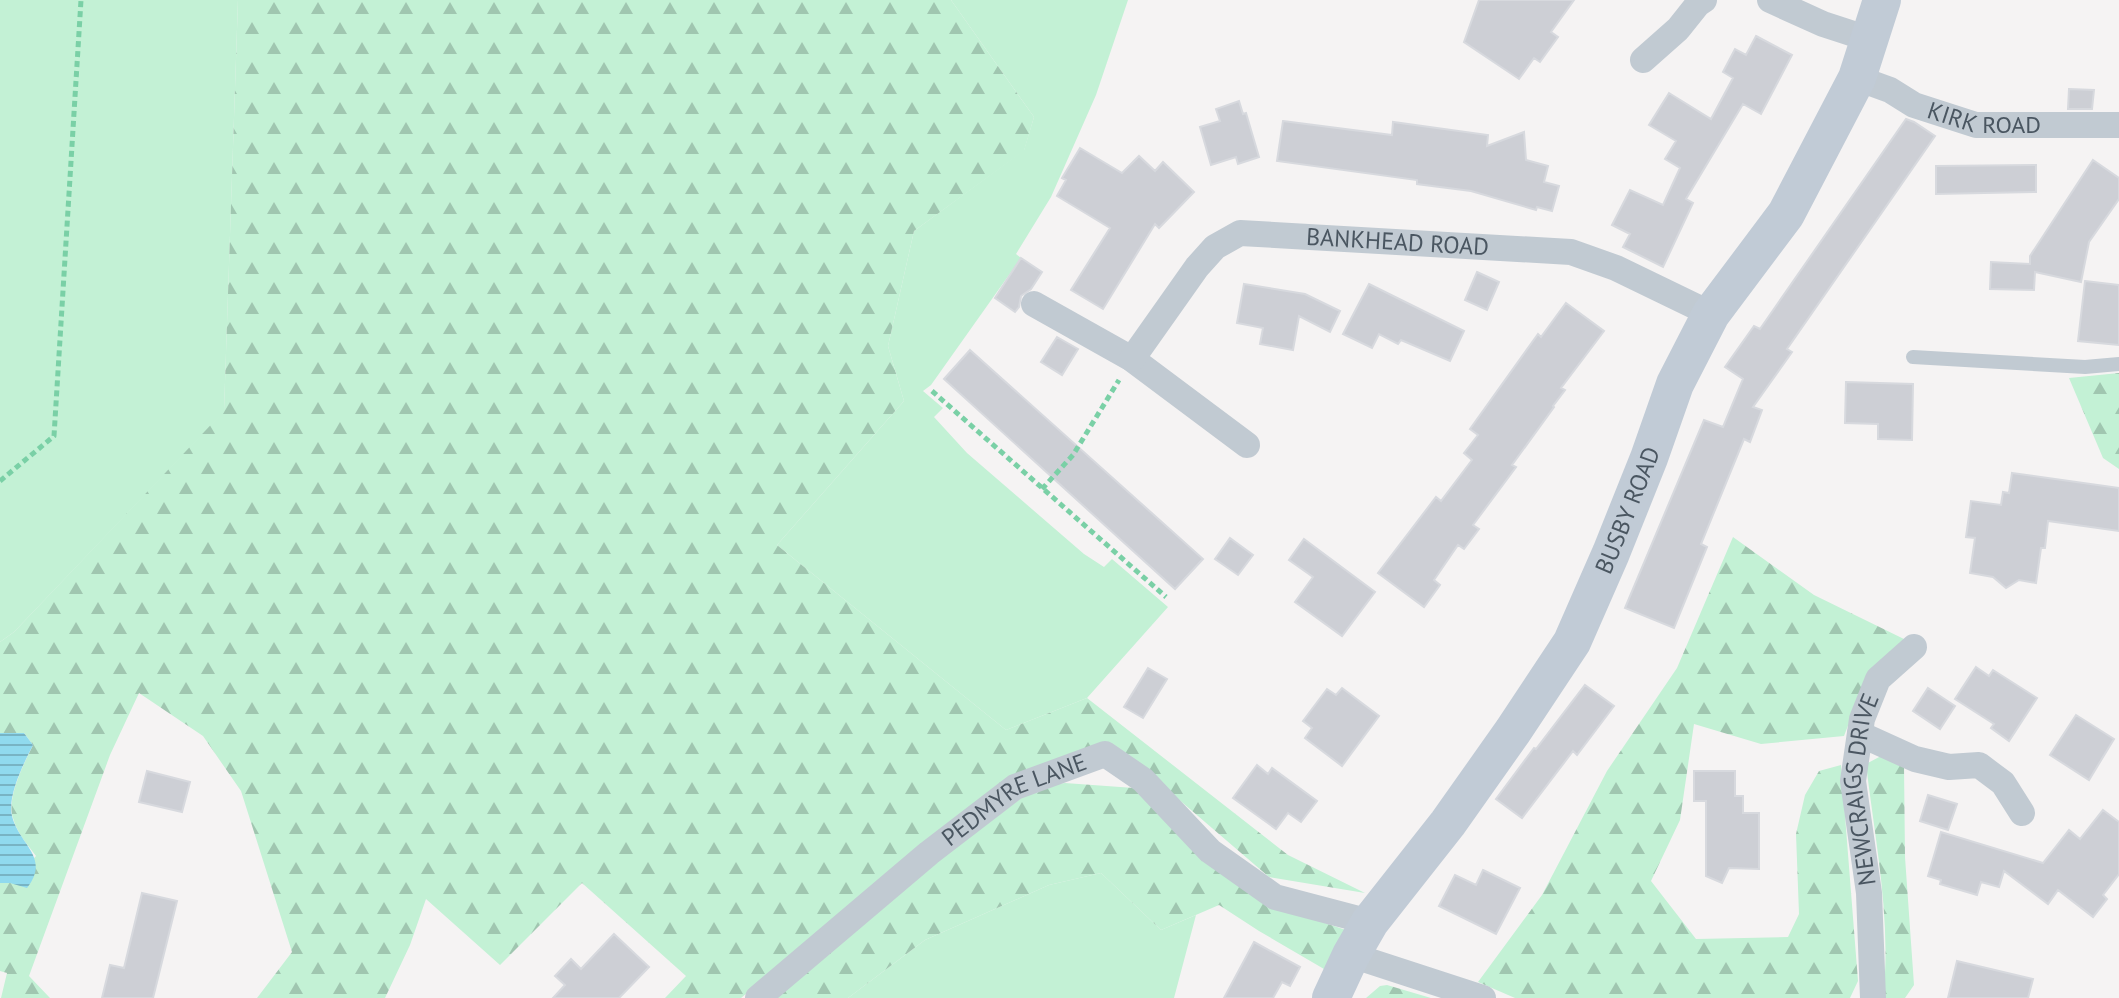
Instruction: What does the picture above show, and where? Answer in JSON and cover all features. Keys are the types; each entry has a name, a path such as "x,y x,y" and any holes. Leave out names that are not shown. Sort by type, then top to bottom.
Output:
{"main road":[{"name":"BUSBY ROAD","path":"1331,998 1370,922 1448,823 1572,642 1643,472 1675,384 1711,314 1786,214 1857,78 1882,0"}],"street":[{"path":"1643,60 1678,29 1704,0"},
{"path":"1770,0 1823,24 1869,39"},
{"name":"KIRK ROAD","path":"1857,78 1890,90 1914,105 1976,125 2119,125"},
{"name":"BANKHEAD ROAD","path":"1132,359 1197,267 1215,247 1240,233 1571,252 1616,268 1711,314"},
{"path":"1034,304 1132,359 1247,445"},
{"name":"NEWCRAIGS DRIVE","path":"1873,998 1869,893 1853,781 1862,719 1878,679 1914,647"},
{"path":"1860,734 1915,759 1949,767 1979,765 2003,783 2022,813"},
{"name":"PEDMYRE LANE","path":"758,998 929,853 1015,787 1105,754 1143,780 1210,851 1275,897 1370,922"},
{"path":"1351,955 1483,998"}],"lane":[{"path":"1913,357 2085,367 2119,364"}],"path":[{"path":"0,481 54,436 81,0"},
{"path":"1042,489 1073,455 1132,359"},
{"path":"932,391 1166,597"}],"green space":[{"path":"0,0 238,0 224,412 14,632 0,642"},
{"path":"238,0 951,0 1034,117 1024,151 914,231 888,346 904,401 777,545 1006,730 1087,698 1288,855 1365,893 1269,877 1120,749 955,820 741,998 665,998 686,976 582,883 500,965 426,899 410,945 385,998 257,998 292,952 241,791 203,736 139,693 110,755 29,976 50,998 1,998 7,973 0,971 0,883 10,883 36,856 17,829 11,810 17,781 33,745 24,733 0,733 0,642 14,632 224,411"},
{"path":"951,0 1128,0 1096,95 1051,197 1016,254 1021,258 931,385 923,391 943,408 934,417 967,453 1084,554 1104,567 1112,559 1168,607 1087,698 1006,730 777,545 904,401 888,346 914,231 1024,150 1034,117"},
{"path":"2119,373 2119,469 2103,458 2069,378"},
{"path":"1733,537 1814,595 1906,640 1859,697 1844,736 1761,744 1694,724 1680,820 1651,881 1696,939 1788,937 1799,914 1796,834 1805,795 1819,771 1841,765 1858,981 1850,998 1515,998 1478,982 1542,895 1607,771 1677,668"},
{"path":"1881,756 1904,766 1905,857 1914,985 1905,998 1883,998 1884,910 1866,764"},
{"path":"1065,783 1134,788 1304,916 1346,930 1324,969 1219,905 1161,930 1101,873 1049,885 925,940 848,998 769,998 917,876 1036,787"},
{"path":"1101,873 1161,930 1196,915 1174,998 848,998 925,940 1049,885"},
{"path":"1387,985 1431,998 1366,998 1380,986"}],"water":[{"path":"0,733 24,733 33,745 17,780 11,808 16,826 35,859 34,877 27,888 0,883"}],"building":[{"path":"1479,0 1574,0 1551,32 1558,37 1540,62 1534,58 1519,79 1464,42"},
{"path":"1756,36 1792,55 1761,114 1743,104 1686,199 1693,203 1663,267 1623,247 1630,234 1612,225 1630,190 1663,205 1680,168 1665,159 1676,141 1649,125 1669,93 1711,119 1733,78 1723,72 1735,49 1746,55"},
{"path":"2069,89 2094,90 2092,109 2068,109"},
{"path":"1239,101 1243,114 1246,113 1259,157 1238,164 1236,157 1211,165 1200,127 1220,121 1216,109"},
{"path":"1906,119 1935,136 1787,349 1792,352 1753,407 1762,410 1750,442 1744,439 1701,544 1707,547 1674,628 1625,608 1704,420 1723,427 1743,379 1725,367 1754,326 1760,329"},
{"path":"1283,121 1392,135 1393,122 1488,135 1487,146 1524,132 1526,160 1548,166 1544,182 1559,186 1552,211 1537,207 1536,210 1471,191 1417,184 1417,180 1277,161"},
{"path":"1080,148 1122,173 1139,156 1155,171 1163,162 1194,192 1159,228 1155,224 1103,309 1071,290 1110,228 1057,196 1066,180 1062,178"},
{"path":"2093,160 2119,178 2119,199 2089,242 2081,282 2035,272 2034,290 1990,289 1991,262 2030,264 2030,256"},
{"path":"2036,165 2036,192 1936,194 1936,166"},
{"path":"1021,258 1042,272 1031,289 1021,296 1015,312 995,298"},
{"path":"1477,272 1499,282 1487,310 1465,300"},
{"path":"2085,281 2119,285 2119,345 2078,341"},
{"path":"1244,284 1305,294 1340,311 1330,332 1299,316 1293,350 1260,344 1263,328 1237,323"},
{"path":"1369,284 1464,331 1450,361 1401,340 1398,344 1379,334 1372,348 1343,334"},
{"path":"1566,303 1604,331 1561,388 1565,390 1512,465 1516,467 1473,525 1479,529 1464,549 1458,545 1434,580 1440,585 1424,607 1378,573 1436,497 1441,501 1472,460 1464,453 1478,435 1470,429 1538,334 1541,337"},
{"path":"1057,337 1078,349 1062,375 1041,362"},
{"path":"970,350 1203,559 1175,589 944,379"},
{"path":"1846,382 1913,384 1912,440 1878,439 1878,424 1845,423"},
{"path":"2012,473 2119,488 2119,531 2048,521 2036,583 2019,580 2006,588 1993,577 1970,573 1975,538 1966,537 1971,501 2001,505 2003,492 2009,493"},
{"path":"1230,538 1253,555 1238,575 1215,559"},
{"path":"1304,539 1375,592 1342,636 1295,602 1313,577 1289,560"},
{"path":"1976,667 1989,676 1993,670 2037,698 2009,741 1991,728 1994,724 1955,699"},
{"path":"1148,668 1167,679 1143,718 1124,707"},
{"path":"1585,685 1614,706 1577,755 1573,751 1522,818 1496,799"},
{"path":"1342,688 1379,716 1342,766 1305,738 1312,728 1303,721 1327,689 1336,695"},
{"path":"1928,688 1955,706 1940,729 1913,711"},
{"path":"2076,715 2114,739 2089,780 2050,755"},
{"path":"1257,765 1268,774 1272,768 1317,801 1301,822 1288,813 1276,829 1233,798"},
{"path":"147,771 190,782 182,812 139,802"},
{"path":"1694,771 1735,771 1735,796 1743,796 1743,813 1759,813 1759,869 1729,868 1722,883 1706,876 1706,801 1694,801"},
{"path":"1928,795 1957,804 1948,830 1920,821"},
{"path":"2103,810 2119,822 2119,874 2103,895 2107,899 2093,917 2058,890 2048,904 2004,871 1999,887 1981,882 1977,895 1940,884 1941,880 1928,876 1941,832 2043,863 2069,830 2080,839"},
{"path":"1483,870 1520,888 1496,934 1439,906 1455,875 1476,885"},
{"path":"142,893 177,901 153,998 102,998 110,965 124,968"},
{"path":"614,934 649,967 619,998 553,998 565,985 555,976 571,959 581,969"},
{"path":"1254,942 1300,967 1290,986 1282,982 1273,998 1224,998"},
{"path":"1957,961 2033,979 2028,998 1948,998"}]}
